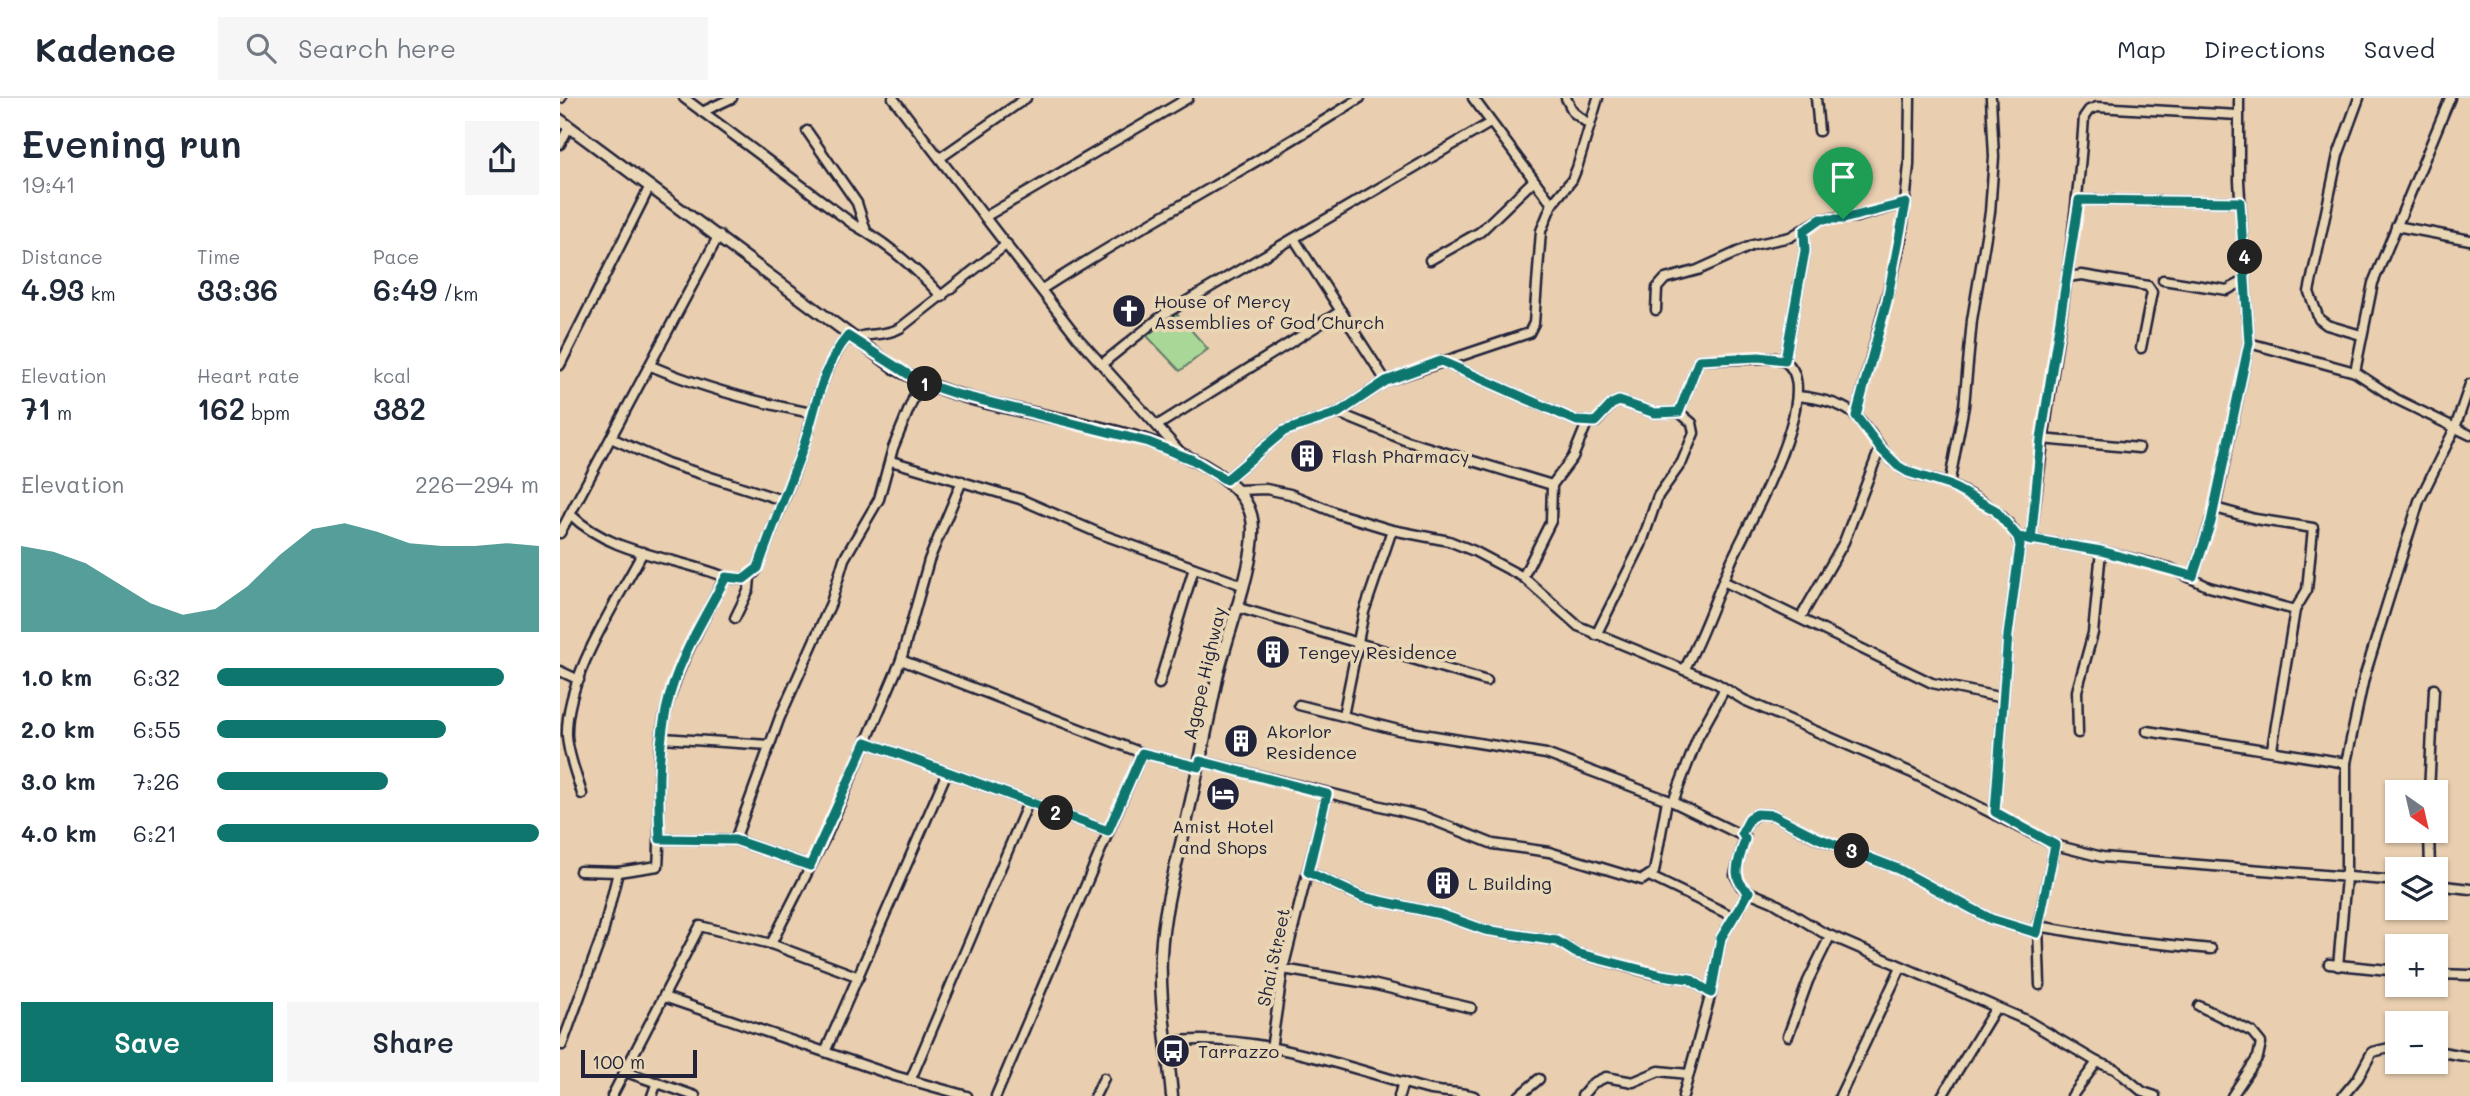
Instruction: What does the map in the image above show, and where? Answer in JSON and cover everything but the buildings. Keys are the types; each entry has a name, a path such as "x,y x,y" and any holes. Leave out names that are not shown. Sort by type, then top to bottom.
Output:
{"street":[{"path":"684,98 903,256 942,296"},
{"path":"702,112 732,98"},
{"path":"893,98 1102,364 1183,456"},
{"path":"940,158 1026,98"},
{"path":"985,217 1188,98"},
{"path":"1042,289 1157,219 1277,152 1360,98"},
{"path":"1472,98 1552,204"},
{"path":"1566,98 1573,112 1590,125"},
{"path":"1226,480 1284,431 1338,413 1386,381 1441,361 1518,339 1532,330 1537,252 1552,204 1572,180 1598,98"},
{"path":"1816,98 1819,131"},
{"path":"1856,416 1887,301 1906,203 1910,98"},
{"path":"1949,485 1964,406 1972,320 1991,201 1994,157 1991,98"},
{"path":"2193,576 2215,508 2249,343 2240,202 2239,98"},
{"path":"2359,98 2338,155 2309,292 2319,320 2361,335"},
{"path":"2355,372 2370,293 2449,98"},
{"path":"2031,541 2041,439 2079,200 2084,117 2089,110 2238,115"},
{"name":"Agape Highway","path":"560,120 719,235 851,338 920,382 956,394 1127,435 1183,456 1226,480 1237,490 1249,509 1253,528 1242,585 1173,878 1161,950 1162,1005 1172,1096"},
{"path":"1102,364 1163,316 1490,123"},
{"path":"560,144 569,127"},
{"path":"807,131 857,203 866,231"},
{"path":"1430,260 1480,232 1533,181"},
{"path":"560,365 650,186"},
{"path":"2079,200 2240,202"},
{"path":"1656,310 1657,288 1665,279 1698,270 1741,249 1804,231 1821,219 1856,217 1906,203"},
{"path":"2396,226 2470,240"},
{"path":"1684,670 1783,452 1797,396 1795,374 1785,360 1805,251 1804,231"},
{"path":"560,533 719,235"},
{"path":"1295,240 1386,381"},
{"path":"570,514 598,538 726,577 739,580 750,576 758,568 802,450 811,413 828,369 851,338 861,335 888,335 1007,244"},
{"path":"2067,277 2082,275 2148,286 2152,292 2141,348"},
{"path":"2163,280 2227,290 2244,281"},
{"path":"1157,425 1341,311"},
{"path":"2249,343 2355,372 2396,399 2470,435"},
{"path":"1679,412 1699,360 1759,357 1785,360"},
{"path":"1441,361 1568,418 1587,423 1595,422 1612,404 1619,401 1655,413 1679,412 1692,423 1691,443 1682,463 1658,496 1641,545 1596,635"},
{"path":"651,366 694,384 761,403 811,413"},
{"path":"735,840 769,746 831,603 844,559 879,499 920,382"},
{"path":"2385,970 2333,965 2346,878 2346,763 2364,678 2419,501 2455,428 2470,384"},
{"path":"1797,396 1829,402 1856,416 1880,448 1908,472 1949,485 1995,510 2018,537 2020,546 2003,698 1995,812"},
{"path":"1338,413 1407,441 1552,485"},
{"path":"1523,577 1550,521 1552,485 1573,457 1587,423"},
{"path":"611,438 667,463 782,500"},
{"path":"2041,439 2139,449"},
{"path":"1801,617 1844,542 1880,448"},
{"path":"891,461 1020,499 1101,534 1242,585"},
{"path":"771,944 810,866 901,660 929,560 962,481"},
{"path":"1237,490 1266,489 1290,494 1392,530 1449,541 1523,577 1578,626 1716,683 1724,690 1995,812 2055,845 2102,857 2385,880"},
{"path":"2215,508 2255,519 2313,528 2307,590 2295,610 2272,749"},
{"path":"1343,716 1364,612 1392,530"},
{"path":"2018,537 2101,551 2193,576 2209,587 2295,610"},
{"path":"2078,733 2077,691 2092,633 2101,551"},
{"path":"582,794 567,741 568,717 579,680 643,552"},
{"path":"1159,684 1194,568"},
{"path":"735,618 749,589 750,576"},
{"path":"580,871 618,872 658,866 662,738 671,691 726,577"},
{"path":"1723,581 1801,617 1932,684 2003,698"},
{"path":"1236,607 1487,681"},
{"path":"901,660 1142,753 1200,764 1244,768 1327,794 1425,817 1493,844 1549,852 1642,880 1651,877 1734,917"},
{"path":"560,671 579,680"},
{"path":"2430,780 2434,689"},
{"path":"1651,877 1670,801 1698,737 1724,690"},
{"path":"1299,705 1398,730 1546,754 1670,801 1742,833 1745,839 1735,875 1741,886 1749,892 1773,902 1830,936 1995,1009 2026,1020 2097,1062 2115,1069 2143,1092 2155,1096"},
{"path":"2147,731 2346,763"},
{"path":"662,738 769,746"},
{"path":"866,742 1108,831"},
{"path":"996,1096 1142,753"},
{"path":"826,1050 859,977 885,908 947,772"},
{"name":"Shai Street","path":"1271,1049 1283,969 1327,794"},
{"path":"911,1079 1028,803"},
{"path":"1742,833 1750,818 1757,814 1773,815 1818,838 1898,869 1991,919 2038,930 2211,949"},
{"path":"660,839 735,840 810,866"},
{"path":"2040,985 2038,930 2055,845"},
{"path":"562,1045 603,933 618,872"},
{"path":"1308,872 1362,897 1440,914 1485,930 1557,941 1576,953 1662,975 1690,979 1711,993"},
{"path":"2448,886 2470,889"},
{"path":"1683,1096 1711,993 1721,938 1749,892"},
{"path":"612,1096 699,926 771,944 859,977"},
{"path":"1788,1036 1808,981 1830,936"},
{"path":"1840,1096 1901,967"},
{"path":"1283,969 1372,984 1471,1008"},
{"path":"2448,974 2470,975"},
{"path":"664,997 967,1096"},
{"path":"2199,1006 2252,1032 2261,1043 2258,1057 2232,1096"},
{"path":"1942,1096 1995,1009"},
{"path":"1167,1042 1221,1040 1474,1096"},
{"path":"2343,1096 2358,1078 2372,1052 2385,1049"},
{"path":"2448,1053 2470,1056"},
{"path":"2073,1096 2097,1062"},
{"path":"1582,1096 1593,1083 1606,1077 1633,1082 1659,1070 1688,1074"},
{"path":"626,1072 695,1096"},
{"path":"1096,1096 1104,1078"},
{"path":"1519,1096 1539,1079"},
{"path":"1399,1096 1403,1082"},
{"path":"652,1096 657,1083"}],"green space":[{"path":"1176,313 1208,349 1180,371 1147,336"}],"place":[{"name":"House of Mercy Assemblies of God Church","path":"1129,311"},
{"name":"Flash Pharmacy","path":"1307,456"},
{"name":"Tengey Residence","path":"1273,652"},
{"name":"Akorlor Residence","path":"1241,741"},
{"name":"Amist Hotel and Shops","path":"1223,794"},
{"name":"L Building","path":"1443,883"},
{"name":"Tarrazzo","path":"1173,1051"}],"route":[{"path":"1843,219 1821,219 1804,231 1805,251 1790,347 1785,360 1759,357 1699,360 1679,412 1655,413 1619,401 1614,402 1595,422 1577,421 1441,361 1386,381 1338,413 1284,431 1226,480 1193,460 1148,442 1094,426 956,394 920,382 881,360 848,336 838,348 828,369 811,413 800,458 758,568 744,579 726,577 684,657 671,691 664,718 660,753 660,839 735,840 810,866 827,834 866,742 1108,831 1142,753 1199,767 1200,761 1327,794 1308,872 1347,892 1440,914 1485,930 1557,941 1576,953 1662,975 1690,979 1711,993 1721,938 1749,892 1741,886 1735,875 1745,839 1742,833 1750,818 1757,814 1773,815 1818,838 1882,861 1991,919 2037,933 2055,845 1995,812 2008,635 2020,546 2018,537 2031,541 2058,542 2101,551 2193,576 2215,508 2249,343 2240,202 2079,200 2041,439 2031,541 2018,537 1995,510 1949,485 1908,472 1898,466 1880,448 1856,416 1901,242 1906,203 1843,219"}]}
